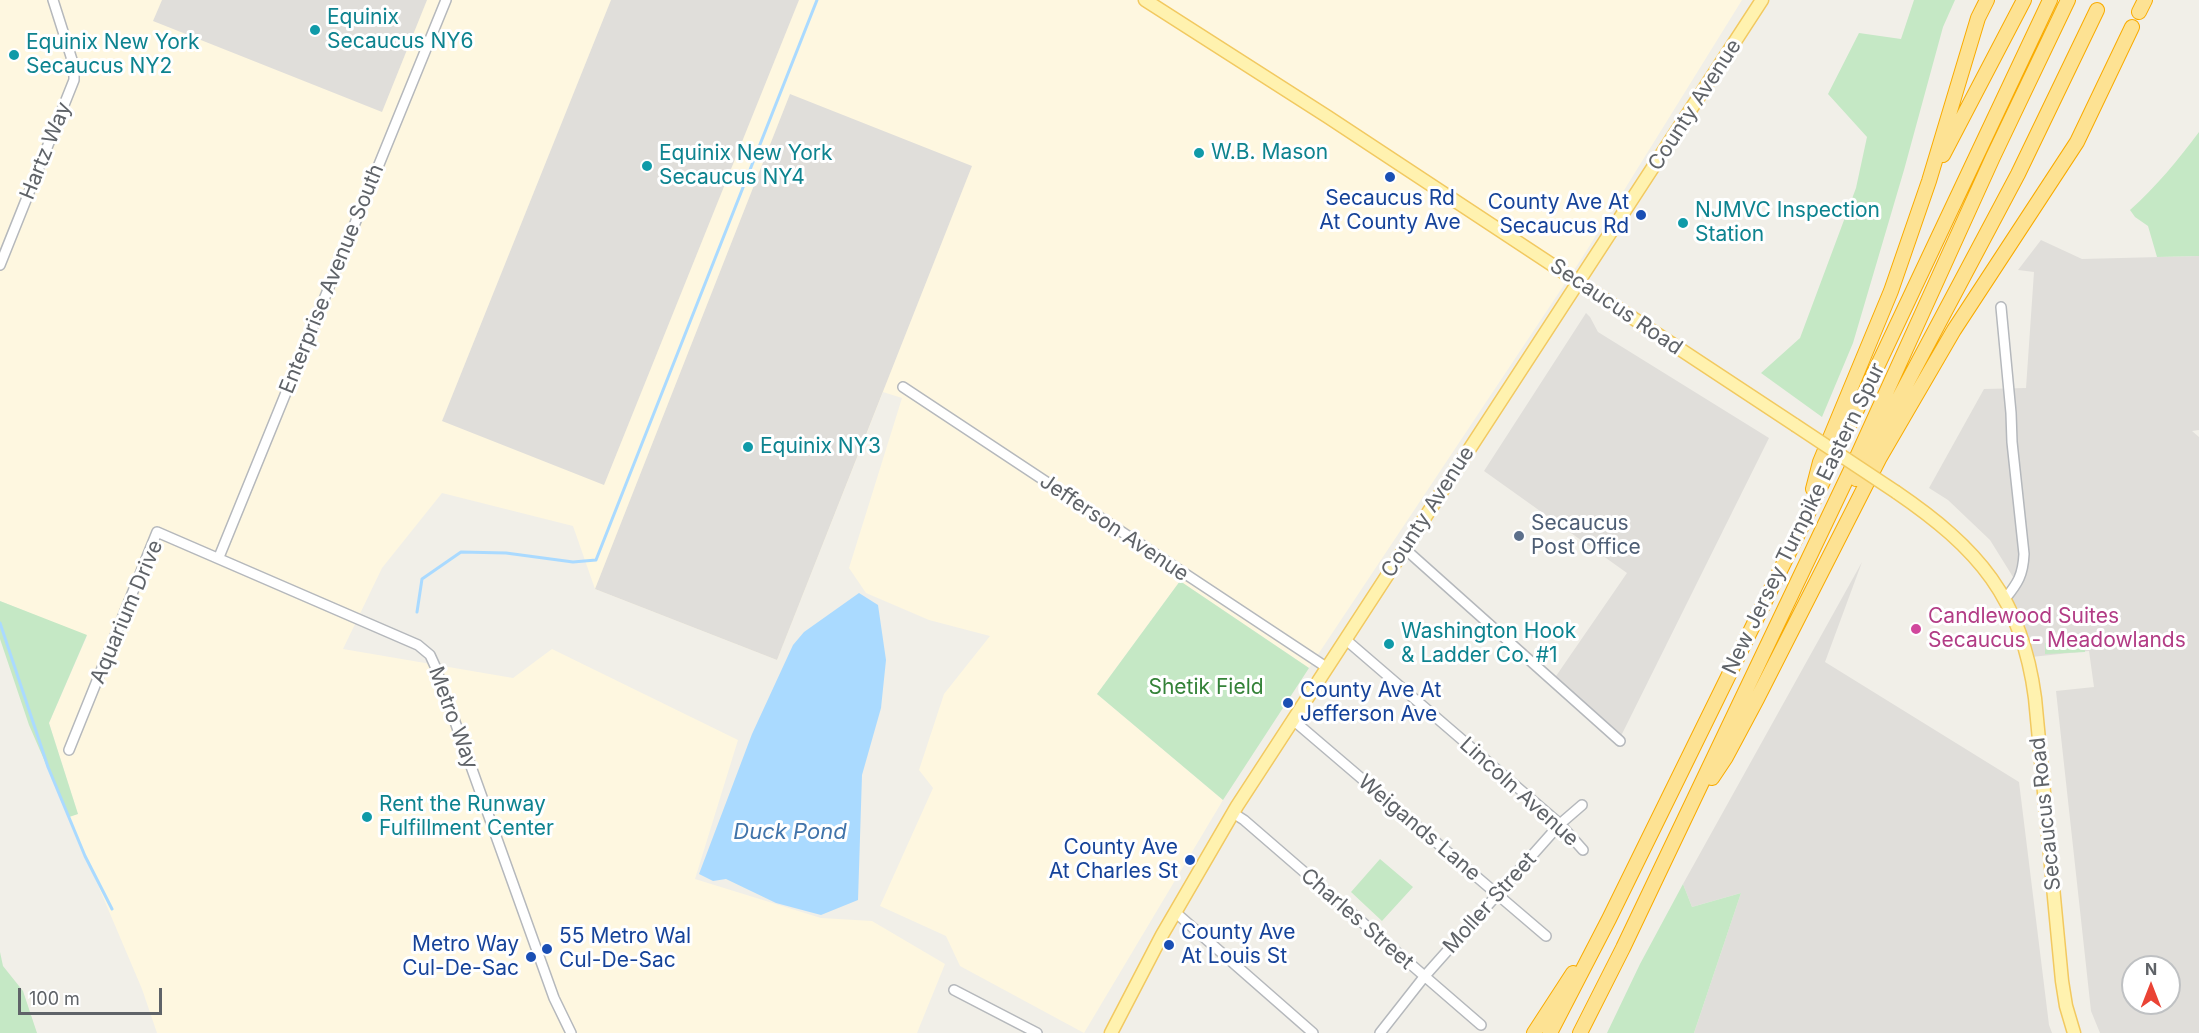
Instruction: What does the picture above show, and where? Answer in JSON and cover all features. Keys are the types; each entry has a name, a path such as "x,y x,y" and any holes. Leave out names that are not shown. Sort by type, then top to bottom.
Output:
{"highway":[{"path":"1802,526 1820,462 1883,312 1929,180 1978,18 1987,0"},
{"path":"1929,180 2024,0"},
{"name":"New Jersey Turnpike Eastern Spur","path":"1550,1033 1609,919 1802,526 2050,0"},
{"name":"New Jersey Turnpike Eastern Spur","path":"1580,1033 1686,817 2068,0"},
{"path":"1799,577 1831,529 2018,174 2097,10"},
{"path":"1686,817 1726,757 1857,499 1932,367 1972,301 2077,142 2132,27"},
{"path":"1533,1033 1609,919"}],"main road":[{"name":"Secaucus Road","path":"1145,0 1337,123 1795,425 1896,492 1958,539 1983,567 2006,599 2022,636 2031,667 2062,981 2074,1033"},
{"name":"County Avenue","path":"1111,1033 1175,912 1233,813 1762,0"}],"street":[{"name":"Hartz Way","path":"0,265 72,86 74,66 53,0"},
{"name":"Enterprise Avenue South","path":"219,558 446,0"},
{"path":"2001,307 2024,554 2023,568 2018,583 2006,599"},
{"name":"Jefferson Avenue","path":"903,387 1326,668"},
{"name":"Aquarium Drive","path":"69,750 158,532 219,558"},
{"path":"1404,548 1620,741"},
{"name":"Metro Way","path":"219,558 418,645 430,655 554,998 571,1033"},
{"name":"Lincoln Avenue","path":"1345,639 1560,824 1583,850"},
{"name":"Weigands Lane","path":"1293,720 1546,936"},
{"name":"Moller Street","path":"1380,1033 1560,824 1582,805"},
{"name":"Charles Street","path":"1233,813 1244,820 1481,1025"},
{"path":"1175,912 1313,1033"},
{"path":"954,990 1037,1033"}],"shaded area":[{"path":"0,0 1742,0 1582,258 1309,668 1180,581 1097,694 1223,800 1084,1033 960,966 946,936 880,906 933,788 919,770 944,694 990,636 929,620 866,593 849,568 902,398 883,392 777,660 595,589 573,526 442,493 382,568 343,649 513,678 552,649 738,740 695,879 821,918 872,921 945,964 917,1033 157,1033 142,989 69,817 78,814 49,723 87,636 0,601"},
{"path":"162,0 427,0 382,112 153,21"},
{"name":"Equinix New York Secaucus NY4","path":"611,0 799,0 604,485 442,421"},
{"path":"790,94 972,166 777,660 595,589"},
{"path":"2041,240 2082,259 2199,256 2199,430 2192,431 2199,437 2199,1033 2100,1033 2091,1011 2056,691 2094,687 2089,651 2031,657 2008,600 2018,585 1990,540 1948,500 1929,488 1984,389 2026,388 2034,272 2018,270"},
{"path":"1586,313 1598,332 1769,438 1619,740 1554,679 1627,573 1484,471"},
{"path":"1862,562 1825,662 2019,782 2049,1025 2052,1033 1694,1033 1741,893 1692,907 1683,884"}],"green space":[{"path":"1914,0 1955,0 1943,27 1853,343 1822,417 1761,373 1800,338 1856,188 1867,137 1828,94 1859,33 1901,39"},
{"path":"2199,132 2199,256 2157,257 2148,226 2135,217 2130,210 2166,173"},
{"name":"Shetik Field","path":"1180,581 1309,668 1223,800 1097,694"},
{"path":"0,601 87,635 49,723 78,814 69,817 29,725 0,639"},
{"path":"2084,641 2085,652 2045,654 2045,643"},
{"path":"1380,859 1413,887 1382,921 1351,892"},
{"path":"1683,884 1692,907 1741,893 1694,1033 1607,1033 1640,964"},
{"path":"0,952 3,966 23,991 37,1033 0,1033"}],"water":[{"name":"Duck Pond","path":"859,593 878,605 886,660 881,708 862,775 858,900 821,915 776,903 726,879 713,881 699,874 752,734 793,645 804,632"}],"waterway":[{"path":"417,612 422,579 461,552 506,553 573,562 596,560 817,0"},
{"path":"0,623 48,767 85,856 112,909"}],"place":[{"name":"Equinix Secaucus NY6","path":"315,30"},
{"name":"Equinix New York Secaucus NY2","path":"14,55"},
{"name":"W.B. Mason","path":"1199,153"},
{"name":"Equinix New York Secaucus NY4","path":"647,166"},
{"name":"Secaucus Rd At County Ave","path":"1390,177"},
{"name":"County Ave At Secaucus Rd","path":"1641,215"},
{"name":"NJMVC Inspection Station","path":"1683,223"},
{"name":"Equinix NY3","path":"748,447"},
{"name":"Secaucus Post Office","path":"1519,536"},
{"name":"Candlewood Suites Secaucus - Meadowlands","path":"1916,629"},
{"name":"Washington Hook & Ladder Co. #1","path":"1389,644"},
{"name":"County Ave At Jefferson Ave","path":"1288,703"},
{"name":"Rent the Runway Fulfillment Center","path":"367,817"},
{"name":"County Ave At Charles St","path":"1190,860"},
{"name":"County Ave At Louis St","path":"1169,945"},
{"name":"55 Metro Wal Cul-De-Sac","path":"547,949"},
{"name":"Metro Way Cul-De-Sac","path":"531,957"}]}
